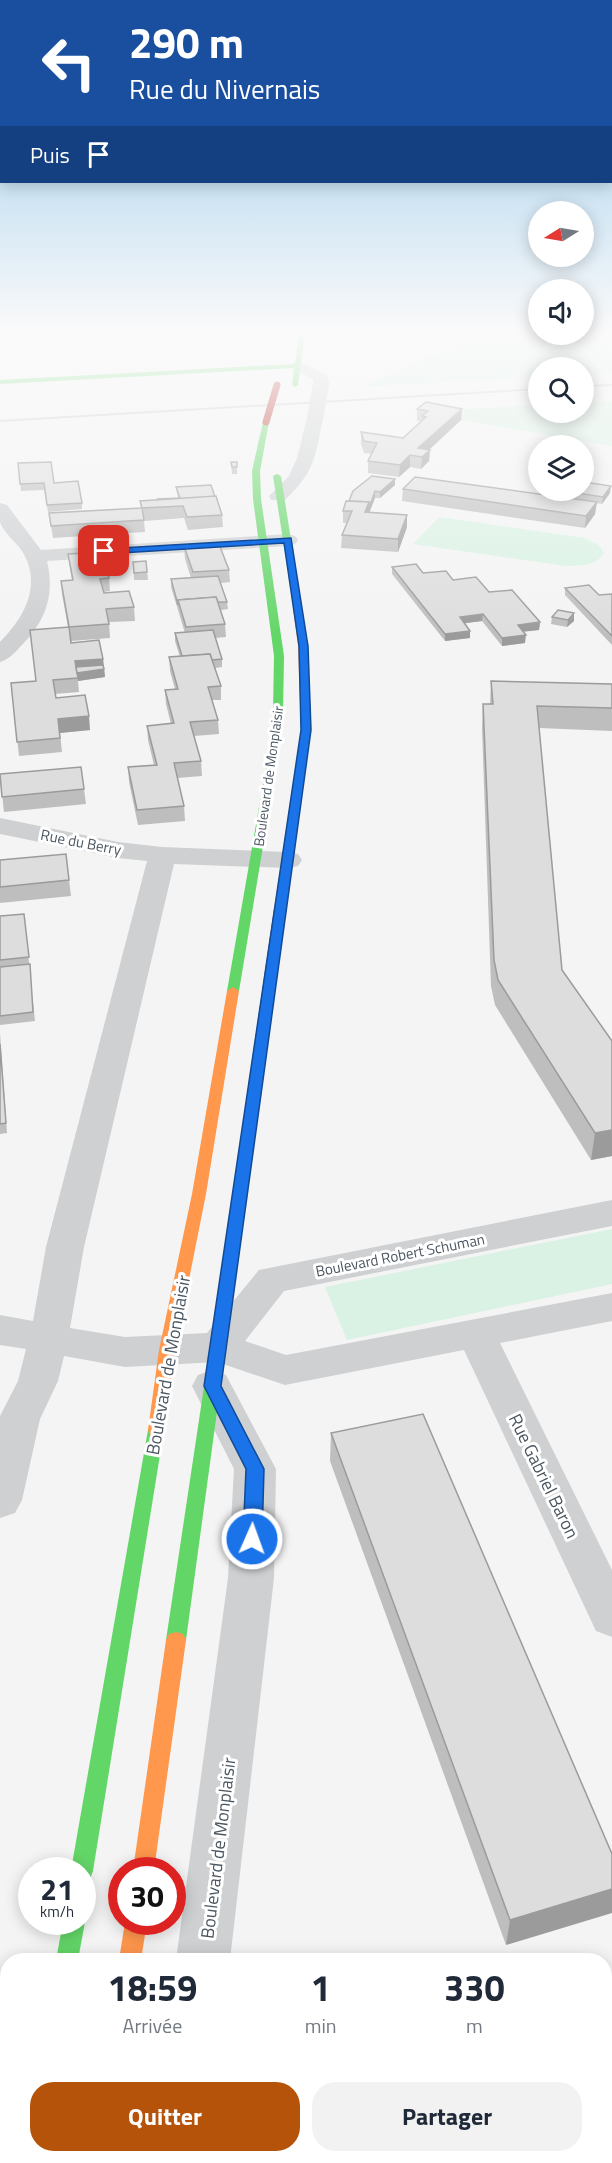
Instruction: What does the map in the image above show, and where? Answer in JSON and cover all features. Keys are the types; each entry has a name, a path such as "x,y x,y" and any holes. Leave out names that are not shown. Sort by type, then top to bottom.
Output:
{"main road":[{"name":"Boulevard de Monplaisir","path":"84,1857 151,1462 167,1350 199,1194 274,750 279,656 257,499 256,471 263,434"},
{"name":"Boulevard de Monplaisir","path":"145,1857 306,730 303,646 288,540 278,496 277,459"},
{"path":"69,1953 72,1935"},
{"path":"131,1953 134,1935"}],"street":[{"path":"278,496 297,478 306,458 311,434"},
{"path":"0,509 36,556 42,591 40,603 26,628 0,655"},
{"path":"36,556 288,540"},
{"name":"Rue du Berry","path":"0,826 118,850 162,855"},
{"path":"0,1500 19,1419 38,1381 49,1339 65,1247 162,855"},
{"name":"Boulevard de Monplaisir","path":"162,855 255,859"},
{"path":"255,859 288,860"},
{"name":"Boulevard Robert Schuman","path":"215,1367 272,1280 612,1213"},
{"path":"0,1330 125,1352 167,1350 215,1367 285,1370 612,1307"},
{"name":"Rue Gabriel Baron","path":"476,1334 612,1617"},
{"name":"Boulevard de Monplaisir","path":"204,1953 251,1578 255,1469 215,1367"}],"green space":[{"path":"541,434 612,434 612,446 594,443 594,435"},
{"path":"439,517 585,538 599,545 604,553 592,563 566,566 413,544"},
{"path":"612,1229 612,1284 347,1340 325,1287"}],"building":[{"path":"362,434 403,438 407,434 434,434 418,448 430,450 422,457 410,455 400,465 368,461 377,443 364,441"},
{"path":"51,462 54,483 78,481 82,503 47,505 44,483 20,484 18,463"},
{"path":"231,462 237,462 237,467 232,467"},
{"path":"372,476 395,479 380,492 375,491 369,508 369,502 349,501 353,491"},
{"path":"415,477 528,493 528,501 597,502 586,516 403,489"},
{"path":"594,483 611,486 603,497 594,496"},
{"path":"211,485 215,497 158,499 180,498 176,487"},
{"path":"216,496 222,515 187,517 183,506 142,508 140,501"},
{"path":"346,501 369,502 365,512 407,515 398,539 342,535 352,511 343,511"},
{"path":"142,508 144,520 51,526 49,513"},
{"path":"219,544 229,570 193,572 184,546"},
{"path":"103,552 109,578 100,579 104,593 129,591 134,607 106,609 109,624 69,627 61,581 73,580 68,554"},
{"path":"146,561 147,572 134,573 133,562"},
{"path":"416,564 423,573 446,571 453,580 476,577 489,592 512,590 540,622 518,625 526,635 502,638 483,614 460,617 470,631 445,634 392,567"},
{"path":"218,576 227,602 218,602 216,597 178,600 178,605 171,579"},
{"path":"589,585 599,595 612,594 612,636 565,588"},
{"path":"216,597 225,624 186,627 178,600"},
{"path":"558,610 574,613 568,620 552,617"},
{"path":"69,627 71,643 99,640 103,659 75,661 78,678 53,680 56,698 85,695 89,716 58,719 60,738 17,742 11,683 36,681 30,630"},
{"path":"213,630 222,659 212,660 210,654 182,656 175,633"},
{"path":"210,654 221,686 208,687 218,720 190,722 201,761 174,763 184,806 137,810 128,767 157,765 147,726 174,723 165,690 178,689 169,657"},
{"path":"103,665 104,669 77,673 76,667"},
{"path":"491,681 612,684 612,708 537,706 562,970 612,1041 612,1130 595,1133 498,980 494,960 483,704 493,704"},
{"path":"81,767 84,789 2,797 0,774"},
{"path":"66,854 69,880 0,887 0,860"},
{"path":"24,914 29,957 0,960 0,916"},
{"path":"30,964 33,1012 0,1016 0,967"},
{"path":"0,1044 6,1123 0,1124"},
{"path":"423,1414 612,1854 612,1889 510,1920 331,1433"}],"traffic: fast":[{"path":"233,991 274,750 278,712 279,656 257,499 256,471 264,434"},
{"path":"277,476 294,585"},
{"path":"176,1640 216,1360"},
{"path":"84,1857 156,1430"},
{"path":"68,1953 72,1935"}],"traffic: slow":[{"path":"280,909 306,730 303,646 294,585"},
{"path":"156,1430 167,1350 199,1194 233,991"},
{"path":"216,1360 254,1095"},
{"path":"145,1857 176,1640"},
{"path":"131,1953 134,1935"}],"traffic: jam":[{"path":"254,1095 280,909"}],"route":[{"path":"104,551 288,540 303,646 306,730 212,1386 255,1469 252,1539"}]}
